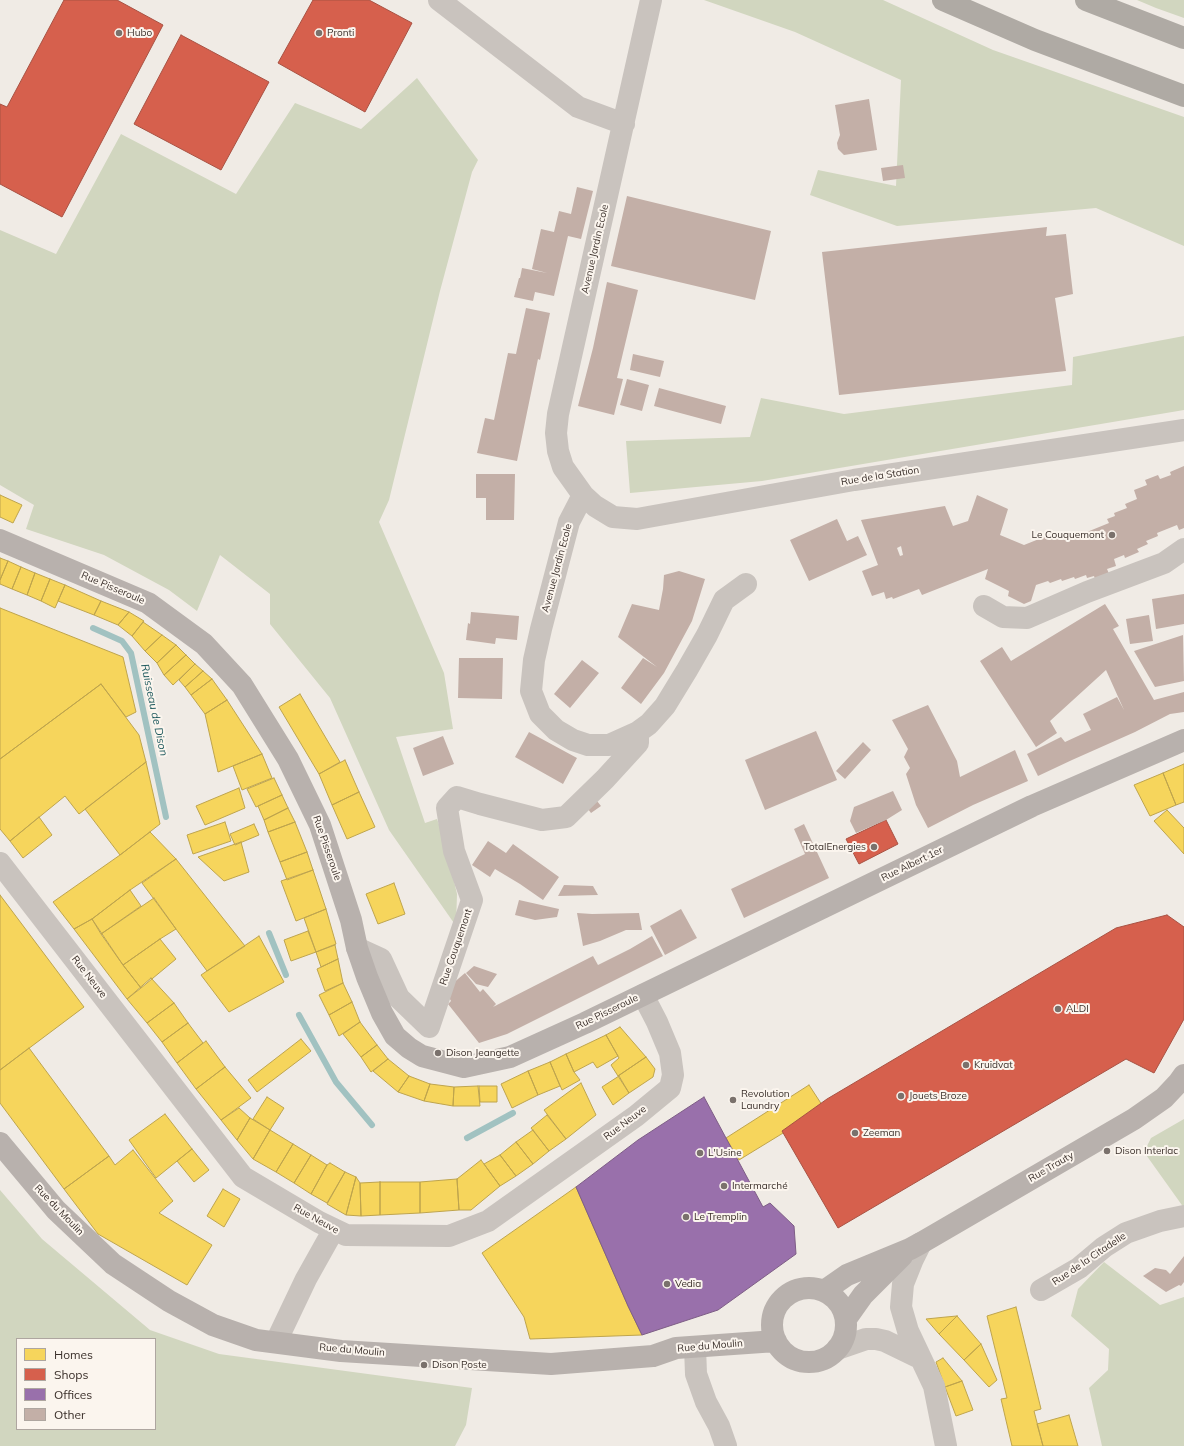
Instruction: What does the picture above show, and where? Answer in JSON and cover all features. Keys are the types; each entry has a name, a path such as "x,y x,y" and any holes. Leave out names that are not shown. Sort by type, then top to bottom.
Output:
{"highway":[{"path":"943,0 1035,40 1184,96"},
{"path":"1086,0 1184,38"}],"main road":[{"name":"Rue Pisseroule","path":"0,540 148,603 204,644 242,685 288,759 320,825 351,920 357,948 367,977 382,1013 395,1036 409,1048 422,1056 464,1067 510,1057 643,995"},
{"name":"Rue Albert 1er","path":"643,995 1032,806 1184,740"},
{"name":"Rue Trauty","path":"824,1290 847,1275 916,1246 1134,1119 1164,1098 1180,1082 1184,1075"},
{"name":"Rue du Moulin","path":"0,1143 56,1210 113,1264 169,1301 213,1325 256,1340 341,1351 551,1364 653,1356 676,1348 776,1341"},
{"name":"Rue Trauty","path":"846,1319 863,1295 916,1246"},
{"path":"811,1288 824,1290 834,1297 842,1307 846,1319 846,1330 843,1341 837,1349 829,1356 820,1360 809,1362 799,1361 782,1350 776,1341 772,1329 773,1316 778,1304 787,1295 799,1289 811,1288"}],"street":[{"path":"439,0 578,108 624,124"},
{"name":"Avenue Jardin Ecole","path":"651,0 558,414 556,433 558,451 563,467 583,495 569,522 534,660 532,691 540,714 556,730 573,740 588,745 609,745 638,732 649,724 665,706 707,635 724,600 746,584"},
{"name":"Rue de la Station","path":"583,495 595,506 613,516 637,519 854,480 1184,430"},
{"path":"984,606 1003,617 1027,618 1087,592 1164,563 1184,549"},
{"name":"Rue Couquemont","path":"357,948 381,959 399,998 429,1027 472,900 454,851 447,808 457,797 542,820 566,817 638,742 638,732"},
{"name":"Rue Neuve","path":"0,863 243,1177 346,1235 449,1236 488,1221 636,1116 670,1088 674,1074 670,1053 657,1022 643,995"},
{"name":"Rue de la Citadelle","path":"1041,1290 1079,1268 1104,1246 1126,1233 1160,1221 1184,1216"},
{"path":"276,1342 306,1279 334,1229"},
{"path":"916,1246 913,1259 903,1284 901,1307 908,1331 934,1386 946,1446"},
{"path":"837,1349 866,1339 876,1339 885,1341 920,1358"},
{"path":"695,1347 696,1374 706,1402 719,1426 726,1446"}],"green space":[{"path":"704,0 883,0 993,50 1184,117 1184,246 1096,208 897,226 810,195 818,170 896,186 901,80 795,32"},
{"path":"1137,0 1184,0 1184,18 1156,8"},
{"path":"417,78 478,160 472,172 440,291 389,500 379,522 444,673 453,729 396,737 425,823 437,819 444,838 457,894 456,926 389,830 330,698 270,624 270,594 220,555 197,611 169,590 104,555 26,529 34,505 0,485 0,230 56,254 121,134 236,194 295,103 361,129"},
{"path":"1184,336 1184,410 762,481 630,493 626,441 750,437 761,398 844,414 1072,385 1073,357"},
{"path":"1184,1119 1184,1208 1144,1152 1151,1138"},
{"path":"0,1190 42,1239 150,1330 219,1354 472,1388 466,1425 455,1446 0,1446"},
{"path":"1104,1262 1160,1305 1184,1297 1184,1446 1102,1446 1089,1388 1108,1370 1109,1349 1071,1316 1078,1289"}],"building: Homes":[{"path":"0,495 22,505 13,523 0,517"},
{"path":"0,558 8,561 0,580"},
{"path":"8,561 21,567 12,589 0,584 0,580"},
{"path":"21,567 35,573 27,595 12,589"},
{"path":"35,573 50,579 41,601 27,595"},
{"path":"50,579 65,585 55,608 41,601"},
{"path":"65,585 101,601 94,615 58,601"},
{"path":"101,601 129,612 118,625 94,615"},
{"path":"0,608 123,657 136,712 126,717 101,684 0,759"},
{"path":"129,612 144,621 132,636 118,625"},
{"path":"143,622 162,635 145,651 132,636"},
{"path":"162,635 176,645 157,663 145,651"},
{"path":"176,645 186,655 164,675 157,663"},
{"path":"186,655 195,664 173,685 164,675"},
{"path":"195,664 203,671 185,687 179,680"},
{"path":"203,671 212,679 191,695 185,687"},
{"path":"212,679 227,700 205,714 191,695"},
{"path":"101,684 139,735 146,762 79,814 65,796 10,841 0,829 0,759"},
{"path":"300,694 340,762 319,774 279,707"},
{"path":"227,700 262,754 218,772 205,714"},
{"path":"262,754 272,778 242,790 233,766"},
{"path":"345,760 359,792 332,805 319,774"},
{"path":"146,762 160,824 120,855 85,809"},
{"path":"1184,764 1184,802 1176,805 1163,773"},
{"path":"1163,773 1176,805 1150,816 1134,785"},
{"path":"274,778 282,795 256,807 247,789"},
{"path":"239,788 245,808 205,825 196,806"},
{"path":"359,792 375,827 347,839 332,805"},
{"path":"282,795 288,808 264,820 258,806"},
{"path":"288,808 295,822 268,832 264,820"},
{"path":"1167,810 1184,828 1184,854 1154,821"},
{"path":"39,817 52,835 23,858 10,841"},
{"path":"225,822 231,841 193,854 187,835"},
{"path":"295,822 307,852 280,862 268,832"},
{"path":"254,824 259,835 235,845 230,834"},
{"path":"150,832 176,859 130,890 92,919 74,929 53,902"},
{"path":"241,842 249,872 224,881 198,857"},
{"path":"307,852 313,870 287,880 280,862"},
{"path":"176,859 245,946 207,971 142,883"},
{"path":"313,870 326,909 296,921 281,881"},
{"path":"394,883 405,914 378,924 366,894"},
{"path":"130,890 141,906 101,934 92,919"},
{"path":"0,895 84,1007 0,1070"},
{"path":"154,898 176,929 123,965 101,934"},
{"path":"326,909 336,944 316,952 304,918"},
{"path":"92,919 123,965 141,988 127,999 74,929"},
{"path":"308,931 316,952 291,961 284,940"},
{"path":"259,936 284,982 229,1012 201,975"},
{"path":"160,939 176,959 141,988 123,965"},
{"path":"335,945 338,959 321,967 316,952"},
{"path":"338,959 343,983 325,991 317,969"},
{"path":"151,978 174,1003 147,1023 127,999"},
{"path":"343,983 352,1002 329,1015 319,995"},
{"path":"352,1002 360,1022 339,1036 329,1015"},
{"path":"174,1003 188,1023 162,1042 147,1023"},
{"path":"360,1022 377,1045 361,1057 343,1034"},
{"path":"188,1023 203,1043 177,1063 162,1042"},
{"path":"620,1027 646,1057 618,1076 611,1065 619,1058 606,1035"},
{"path":"606,1035 618,1056 597,1068 593,1062 574,1072 566,1054"},
{"path":"301,1039 311,1051 257,1092 248,1080"},
{"path":"206,1041 225,1067 196,1089 177,1063"},
{"path":"377,1045 388,1059 371,1072 361,1057"},
{"path":"29,1048 109,1156 64,1189 0,1103 0,1070"},
{"path":"566,1054 574,1072 580,1080 562,1090 550,1062"},
{"path":"646,1057 655,1069 653,1077 629,1093 618,1076"},
{"path":"388,1059 409,1076 398,1092 373,1071"},
{"path":"550,1062 560,1086 538,1095 528,1071"},
{"path":"225,1067 251,1098 221,1120 196,1089"},
{"path":"528,1071 538,1095 512,1108 501,1084"},
{"path":"409,1076 430,1084 424,1101 398,1092"},
{"path":"619,1076 629,1093 613,1105 602,1087"},
{"path":"581,1083 596,1115 566,1139 544,1110"},
{"path":"430,1084 454,1087 453,1106 424,1101"},
{"path":"809,1085 824,1108 739,1160 726,1138"},
{"path":"478,1086 480,1106 453,1106 454,1087"},
{"path":"479,1086 497,1086 497,1102 480,1102"},
{"path":"267,1097 284,1108 270,1130 253,1119"},
{"path":"239,1108 250,1118 237,1140 221,1120"},
{"path":"165,1114 192,1149 156,1178 129,1140"},
{"path":"547,1115 566,1139 549,1151 531,1128"},
{"path":"250,1118 270,1130 253,1159 237,1140"},
{"path":"270,1130 293,1144 276,1172 253,1159"},
{"path":"533,1130 549,1151 533,1164 516,1142"},
{"path":"516,1142 533,1164 516,1176 500,1155"},
{"path":"293,1144 311,1155 294,1183 276,1172"},
{"path":"192,1149 209,1170 194,1182 177,1161"},
{"path":"133,1150 173,1201 159,1213 212,1245 187,1285 98,1234 64,1189 109,1156 115,1165"},
{"path":"311,1155 327,1165 311,1194 294,1183"},
{"path":"500,1155 516,1176 500,1186 484,1164"},
{"path":"481,1160 500,1186 471,1210 459,1210 457,1179"},
{"path":"330,1163 345,1172 327,1203 311,1194 327,1165"},
{"path":"345,1172 356,1177 346,1215 327,1204"},
{"path":"356,1177 360,1183 361,1216 346,1215"},
{"path":"457,1179 459,1210 420,1213 420,1182"},
{"path":"380,1182 380,1215 361,1216 360,1183"},
{"path":"380,1182 420,1182 420,1213 380,1215"},
{"path":"576,1187 642,1335 530,1339 524,1317 482,1253"},
{"path":"223,1189 240,1199 224,1227 207,1216"},
{"path":"1016,1307 1041,1409 1034,1411 1043,1446 1012,1446 1001,1399 1007,1398 987,1316"},
{"path":"957,1316 939,1334 926,1319 946,1317"},
{"path":"957,1316 981,1344 964,1360 939,1334"},
{"path":"981,1344 997,1380 989,1387 964,1360"},
{"path":"943,1358 962,1381 945,1387 936,1362"},
{"path":"962,1381 973,1410 956,1416 945,1387"},
{"path":"1069,1415 1078,1446 1043,1446 1037,1424"}],"building: Shops":[{"path":"64,0 117,0 163,25 62,217 0,184 0,104 7,107"},
{"path":"313,0 369,0 412,23 365,112 278,63"},
{"path":"181,35 269,82 221,170 134,124"},
{"path":"886,820 898,844 859,864 846,839"},
{"path":"1167,915 1184,927 1184,1019 1154,1073 1126,1059 838,1228 782,1131 827,1099 1116,928"}],"building: Offices":[{"name":"Le Tremplin","path":"704,1097 763,1207 770,1203 794,1226 796,1254 718,1310 642,1335 576,1187 638,1140"}],"building: Other":[{"path":"869,99 877,150 844,155 838,149 837,143 840,135 835,105"},
{"path":"903,165 905,178 883,181 881,168"},
{"path":"577,187 593,191 581,239 568,236 554,296 535,292 533,301 514,297 522,268 547,273 532,269 541,229 554,232 559,211 571,214"},
{"path":"627,196 771,231 755,300 611,266"},
{"path":"1047,227 1046,236 1066,234 1073,294 1055,298 1066,371 839,395 822,252"},
{"path":"607,282 638,290 617,378 623,379 614,415 578,406 593,348"},
{"path":"526,308 550,313 540,360 538,359 517,461 477,453 485,418 494,420 508,353 516,354"},
{"path":"633,354 664,361 660,377 630,370"},
{"path":"627,379 649,385 642,411 620,405"},
{"path":"659,388 726,406 721,424 654,406"},
{"name":"Le Couquemont","path":"1184,466 1184,528 1179,530 1177,525 1157,533 1158,536 1146,541 1148,544 1137,549 1139,552 1125,558 1124,555 1114,559 1116,566 1107,569 1110,576 1096,582 1094,576 1087,578 1086,575 1075,579 1074,577 1062,581 1061,579 1050,583 1048,581 1036,585 1031,601 1024,604 1008,596 1009,591 985,579 988,569 922,595 919,589 893,599 892,597 886,599 884,592 872,596 862,571 878,565 861,520 945,506 953,526 968,521 977,495 1008,509 1000,535 1024,545 1049,535 1050,538 1061,534 1062,536 1074,532 1075,535 1082,532 1082,534 1109,523 1107,519 1115,516 1114,513 1127,508 1125,504 1137,499 1134,490 1147,485 1145,480 1158,475 1160,479 1171,475 1170,472","holes":["901,546 903,555 900,556 897,548"]},
{"path":"476,474 515,474 514,520 486,520 486,498 476,498"},
{"path":"837,519 847,541 858,536 867,555 809,581 790,540"},
{"path":"679,571 705,579 692,621 664,673 641,704 621,688 643,658 657,667 618,637 632,604 659,610 664,575"},
{"path":"1184,594 1184,624 1156,629 1152,599"},
{"path":"1105,604 1119,626 1113,629 1154,700 1184,692 1184,712 1170,714 1135,732 1038,776 1027,754 1061,737 1065,742 1091,730 1083,714 1117,697 1124,710 1106,670 1050,721 1057,733 1036,747 980,661 1002,647 1011,661"},
{"path":"471,612 519,616 517,640 496,638 495,644 466,640"},
{"path":"1149,615 1153,641 1130,644 1126,619"},
{"path":"1183,635 1184,681 1155,687 1134,651"},
{"path":"459,658 503,658 502,699 458,698"},
{"path":"582,660 599,673 570,708 554,694"},
{"path":"928,705 957,761 960,777 1015,750 1028,781 973,805 928,828 916,805 906,774 910,768 904,757 908,749 892,720"},
{"path":"816,731 837,780 765,810 745,760"},
{"path":"529,732 577,758 563,784 515,757"},
{"path":"443,736 454,764 423,776 413,748"},
{"path":"863,742 871,750 845,779 836,771"},
{"path":"893,791 902,810 886,820 856,833 850,821 854,807"},
{"path":"597,801 601,806 591,813 588,809"},
{"path":"804,824 829,878 744,918 731,889 805,854 794,829"},
{"path":"488,841 506,853 513,844 559,877 543,900 495,869 490,877 472,865"},
{"path":"564,885 593,886 598,895 558,896"},
{"path":"519,900 559,909 557,917 535,920 515,915"},
{"path":"681,909 697,938 665,955 650,926"},
{"path":"577,913 639,913 642,930 626,930 600,941 583,946"},
{"path":"652,936 663,956 507,1034 479,1043 448,1004 451,1001 445,990 465,973 480,992 483,989 496,1004 493,1007 593,956 598,965"},
{"path":"474,966 497,974 488,987 476,984 466,973"},
{"path":"1184,1256 1184,1282 1181,1286 1179,1285 1166,1292 1143,1276 1155,1268 1166,1270 1170,1274"}],"waterway":[{"name":"Ruisseau de Dison","path":"93,628 122,641 131,653 166,817"},
{"name":"Ruisseau de Dison","path":"269,933 286,975"},
{"name":"Ruisseau de Dison","path":"299,1015 336,1082 372,1125"},
{"name":"Ruisseau de Dison","path":"467,1138 513,1113"}],"place":[{"name":"Hubo","path":"119,33"},
{"name":"Pronti","path":"319,33"},
{"name":"Le Couquemont","path":"1112,535"},
{"name":"TotalEnergies","path":"874,847"},
{"name":"ALDI","path":"1058,1009"},
{"name":"Dison Jeangette","path":"438,1053"},
{"name":"Kruidvat","path":"966,1065"},
{"name":"Jouets Broze","path":"901,1096"},
{"name":"Revolution Laundry","path":"733,1100"},
{"name":"Zeeman","path":"855,1133"},
{"name":"Dison Interlac","path":"1107,1151"},
{"name":"L'Usine","path":"700,1153"},
{"name":"Intermarché","path":"724,1186"},
{"name":"Le Tremplin","path":"686,1217"},
{"name":"Vedia","path":"667,1284"},
{"name":"Dison Poste","path":"424,1365"}]}
